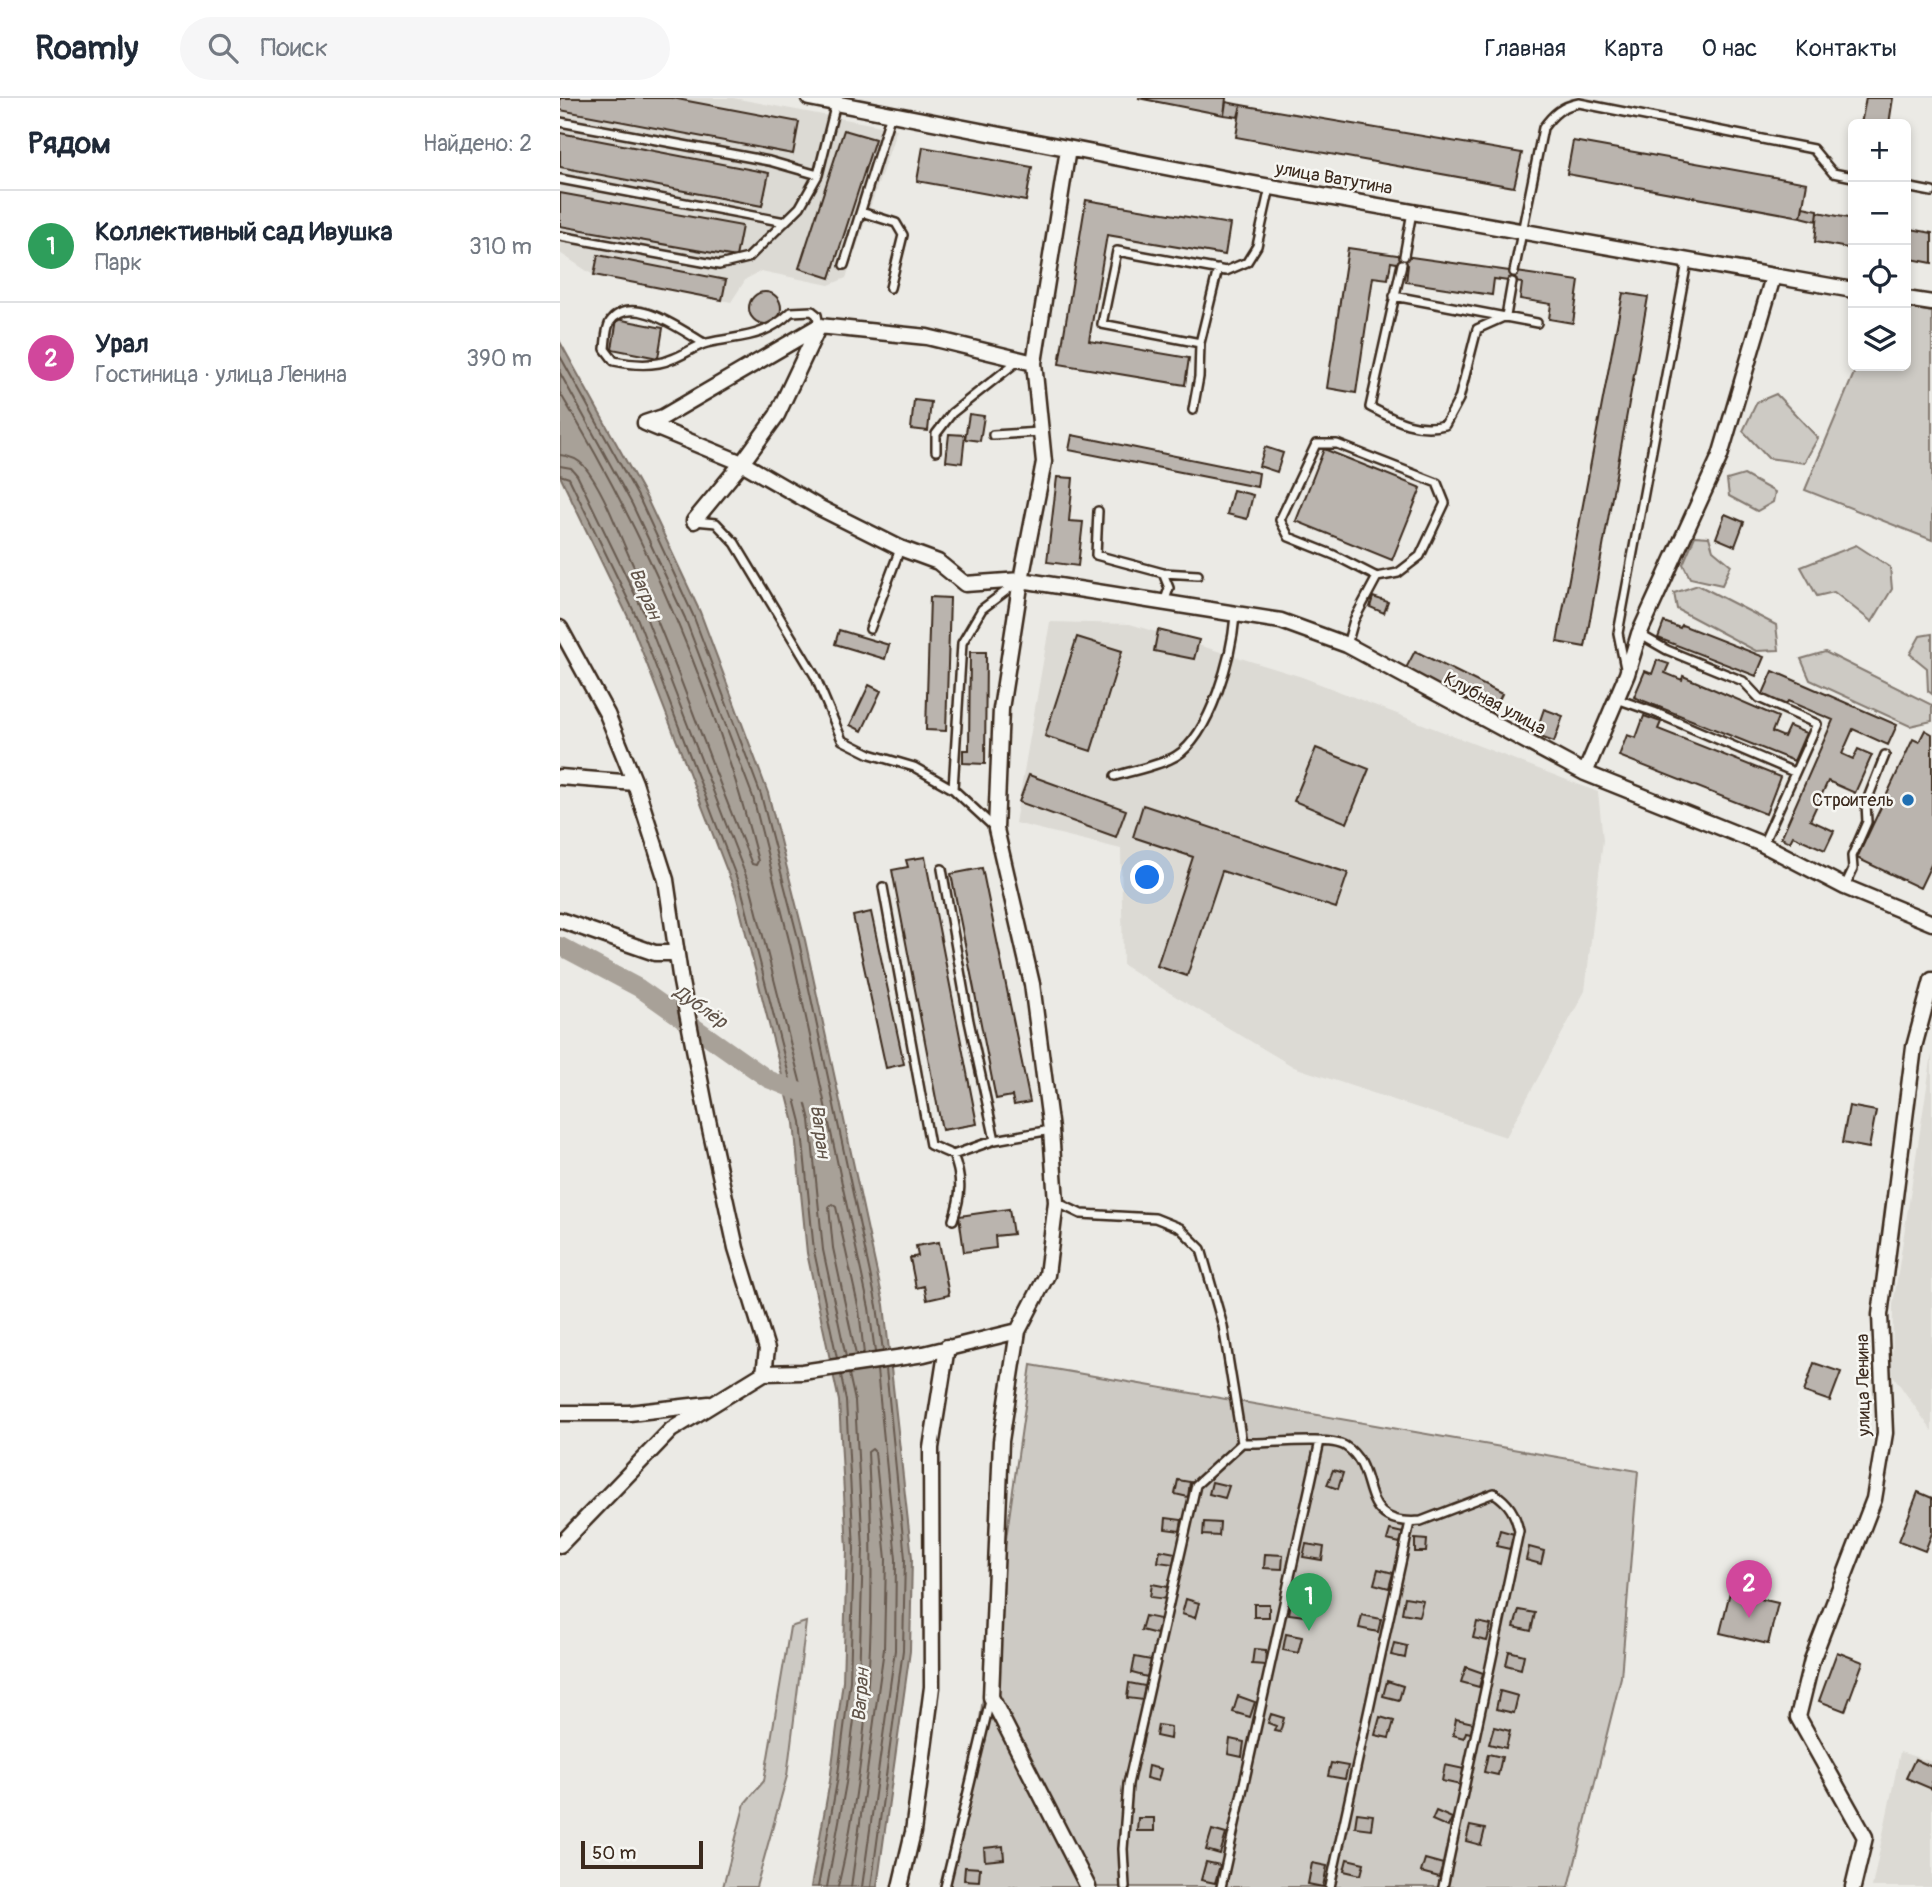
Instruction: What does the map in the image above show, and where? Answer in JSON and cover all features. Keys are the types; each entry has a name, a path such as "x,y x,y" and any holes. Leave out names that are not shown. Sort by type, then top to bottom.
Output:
{"street":[{"name":"улица Ватутина","path":"809,98 1068,149 1848,289"},
{"path":"1068,149 1027,361 1041,431 1044,462 1021,580 1001,709 996,828 1032,984 1051,1130 1056,1202 1047,1275 1018,1331 1001,1441 991,1697 1088,1887"},
{"path":"1585,773 1627,674 1639,634 1720,456 1773,277"},
{"path":"1911,300 1932,303"},
{"path":"694,521 743,463 777,415 819,326 927,337 1027,361"},
{"name":"Клубная улица","path":"819,326 663,417 645,423 743,463 820,508 901,548 938,562 965,584 1021,580 1235,616 1281,621 1347,645 1585,773 1762,844 1845,887 1932,923"},
{"path":"560,628 607,714 635,783 666,880 681,982 707,1115 736,1248 767,1349 764,1373"},
{"path":"560,777 635,783"},
{"path":"560,920 655,953 676,953"},
{"name":"улица Ленина","path":"1853,1887 1865,1837 1798,1717 1812,1660 1874,1499 1885,1433 1880,1315 1913,1047 1932,980"},
{"path":"560,1545 671,1430 764,1373 802,1372 923,1354 1018,1331"},
{"path":"900,1887 913,1832 932,1688 931,1448 947,1347"},
{"path":"560,1413 629,1413 714,1404"}],"lane":[{"path":"560,236 719,265 748,258 800,207 818,175 836,103"},
{"path":"1514,272 1544,128 1553,114 1579,103 1813,149 1833,173 1848,176"},
{"path":"845,265 891,114"},
{"path":"560,121 769,161 818,175"},
{"path":"560,179 785,222"},
{"path":"1200,343 1102,324 1117,251 1226,271 1247,262 1257,246 1270,186"},
{"path":"1911,188 1932,192"},
{"path":"861,212 896,223 903,235 890,288"},
{"path":"1412,212 1370,407 1401,422 1425,429 1445,425 1453,414 1477,330 1506,316"},
{"path":"1627,674 1618,633 1687,262"},
{"path":"1193,410 1199,377 1200,343 1218,269"},
{"path":"1506,316 1512,282"},
{"path":"1394,296 1537,323"},
{"path":"704,343 639,309 619,313 608,323 605,348 614,361 637,366 670,361 704,343 751,337 776,326 791,312 812,311 817,315 819,326"},
{"path":"936,451 936,434 952,413 1027,361"},
{"path":"993,435 1041,431"},
{"path":"1316,444 1337,444 1437,483 1445,503 1420,556 1398,573 1377,577 1334,555 1289,537 1280,520 1316,444"},
{"path":"1098,511 1096,555 1163,573 1198,575"},
{"path":"694,521 716,523 735,543 815,676 842,740 870,754 914,767 953,789 996,828"},
{"path":"870,629 901,548"},
{"path":"1163,573 1170,588 1164,603"},
{"path":"1347,645 1354,620 1377,577"},
{"path":"953,789 962,643 982,609 1021,580"},
{"path":"1115,776 1177,755 1209,717 1233,644 1235,616"},
{"path":"1639,634 1667,650 1743,681 1759,698 1817,724 1762,844"},
{"path":"1616,699 1654,712 1794,772"},
{"path":"1845,887 1853,869 1852,856 1867,822 1866,803 1885,755"},
{"path":"942,869 969,1021 995,1140"},
{"path":"883,887 930,1144 953,1155 959,1170 961,1194 953,1220"},
{"path":"953,1155 995,1140 1051,1130"},
{"path":"1056,1202 1081,1214 1155,1218 1180,1228 1201,1249 1223,1326 1242,1443"},
{"path":"1221,1887 1320,1441"},
{"path":"1125,1887 1123,1849 1128,1784 1196,1485 1242,1443 1320,1441 1342,1444 1358,1455 1374,1507 1387,1516 1410,1522 1421,1521 1494,1493 1507,1502 1516,1517 1519,1531 1443,1887"},
{"path":"1330,1887 1410,1522"},
{"path":"945,1887 991,1697"}],"shaded area":[{"path":"560,98 733,98 897,129 846,278 829,285 761,271 746,279 731,302 593,275 560,253"},
{"path":"1911,308 1932,312 1932,540 1805,490 1855,371 1911,371"},
{"path":"1776,394 1818,438 1804,463 1768,458 1743,431 1757,402"},
{"path":"1744,475 1775,492 1773,502 1757,511 1729,496 1727,480"},
{"path":"1695,536 1709,537 1713,550 1731,565 1722,585 1690,578 1683,564"},
{"path":"1856,545 1890,567 1892,589 1872,622 1834,592 1817,596 1801,567"},
{"path":"1698,585 1776,625 1779,650 1756,651 1677,609 1674,593"},
{"path":"1050,622 1130,624 1302,677 1598,792 1603,840 1585,991 1506,1137 1294,1067 1123,965 1121,849 1015,823"},
{"path":"1932,634 1932,694 1928,691 1927,668 1910,654 1920,636"},
{"path":"1825,652 1932,705 1932,721 1910,726 1810,680 1801,659"},
{"path":"1932,1054 1932,1431 1892,1374 1893,1305"},
{"path":"1031,1365 1638,1471 1621,1677 1569,1887 942,1887 972,1775"},
{"path":"806,1622 787,1776 756,1887 723,1887 745,1803 764,1781 790,1627"},
{"path":"1900,1752 1932,1762 1932,1887 1872,1887"}],"water":[{"name":"Вагран","path":"560,342 646,497 700,612 768,793 805,940 884,1305 912,1558 910,1651 877,1887 811,1887 830,1781 843,1681 847,1549 839,1401 807,1253 794,1123 736,894 631,623 560,476"}],"building":[{"path":"560,98 672,98 799,122 793,154 560,110"},
{"path":"1138,98 1226,98 1224,115"},
{"path":"1866,98 1893,98 1890,119 1862,119"},
{"path":"1226,102 1241,105 1238,117 1224,115"},
{"path":"1241,105 1522,153 1514,187 1236,137"},
{"path":"844,130 875,139 830,278 799,268"},
{"path":"560,133 769,173 762,206 560,167"},
{"path":"1573,141 1807,183 1801,217 1567,174"},
{"path":"923,147 1032,167 1026,201 917,181"},
{"path":"560,193 742,226 736,257 560,226"},
{"path":"1086,200 1230,224 1225,255 1107,235 1089,341 1189,358 1185,385 1059,364"},
{"path":"1803,207 1818,210 1817,221 1801,217"},
{"path":"1818,212 1848,218 1848,248 1815,242"},
{"path":"1911,229 1932,233 1932,263 1911,259"},
{"path":"1348,248 1579,281 1573,323 1549,319 1551,304 1520,299 1522,283 1494,279 1492,295 1406,282 1408,265 1391,262 1388,279 1373,277 1356,393 1327,388"},
{"path":"598,255 726,280 722,300 594,275"},
{"path":"765,292 776,297 781,308 776,319 765,324 754,319 749,308 754,297"},
{"path":"1623,293 1648,297 1585,647 1557,642"},
{"path":"617,319 663,328 658,358 612,349"},
{"path":"914,400 931,402 928,431 911,429"},
{"path":"969,414 984,416 980,441 965,439"},
{"path":"949,434 965,435 962,463 946,461"},
{"path":"1072,435 1259,473 1257,487 1069,450"},
{"path":"1265,447 1283,453 1277,472 1259,466"},
{"path":"1324,449 1421,488 1392,560 1296,521"},
{"path":"1057,477 1073,478 1069,521 1083,522 1078,566 1047,562"},
{"path":"1233,490 1253,495 1247,519 1227,514"},
{"path":"1725,514 1744,522 1735,546 1716,538"},
{"path":"930,597 950,598 946,731 926,730"},
{"path":"1373,597 1388,602 1384,613 1370,607"},
{"path":"1664,622 1680,628 1682,625 1764,657 1756,676 1658,638"},
{"path":"839,630 889,645 885,659 835,644"},
{"path":"1158,630 1199,640 1194,659 1154,651"},
{"path":"1077,637 1122,651 1091,751 1045,736"},
{"path":"1415,651 1502,694 1492,714 1405,670"},
{"path":"970,652 986,652 985,764 963,763 963,750 969,750"},
{"path":"1657,660 1669,664 1665,673 1682,680 1683,676 1778,717 1772,732 1784,737 1789,726 1806,733 1794,761 1634,697 1645,671 1652,674"},
{"path":"1773,671 1897,725 1888,745 1853,729 1842,754 1853,759 1858,749 1872,755 1855,793 1828,781 1810,820 1834,831 1825,850 1793,836 1790,842 1781,838 1833,720 1788,701 1785,706 1762,696"},
{"path":"869,685 881,691 862,731 850,725"},
{"path":"1544,709 1563,716 1554,742 1535,735"},
{"path":"1644,716 1661,722 1658,729 1780,777 1766,814 1619,756 1627,735 1636,738"},
{"name":"Строитель","path":"1925,730 1932,734 1932,863 1920,888 1857,858 1913,739 1919,742"},
{"path":"1316,748 1369,769 1347,823 1294,801"},
{"path":"1029,775 1126,810 1116,837 1019,802"},
{"path":"1143,805 1348,873 1336,908 1222,871 1187,976 1157,966 1193,857 1133,837"},
{"path":"925,857 977,1124 942,1130 892,870 908,867 906,860"},
{"path":"982,868 1030,1102 1014,1105 1012,1096 996,1099 951,874"},
{"path":"871,912 904,1064 886,1068 853,916"},
{"path":"1849,1106 1876,1111 1869,1148 1842,1143"},
{"path":"1009,1209 1013,1234 995,1236 996,1248 964,1252 959,1216"},
{"path":"939,1242 949,1295 927,1300 924,1286 916,1288 910,1258 918,1256 916,1246"},
{"path":"1814,1363 1841,1372 1830,1401 1804,1392"},
{"path":"1333,1470 1343,1473 1338,1489 1327,1485"},
{"path":"1178,1480 1190,1482 1188,1497 1175,1494"},
{"path":"1212,1482 1229,1486 1225,1498 1209,1494"},
{"path":"1918,1492 1932,1498 1932,1533 1925,1551 1899,1541"},
{"path":"1166,1518 1182,1520 1180,1531 1165,1529"},
{"path":"1204,1522 1220,1523 1219,1536 1203,1535"},
{"path":"1390,1530 1403,1533 1400,1543 1387,1540"},
{"path":"1500,1530 1514,1534 1510,1549 1496,1546"},
{"path":"1415,1539 1427,1540 1426,1552 1415,1552"},
{"path":"1306,1544 1324,1547 1322,1560 1303,1557"},
{"path":"1529,1547 1544,1551 1541,1564 1526,1560"},
{"path":"1160,1550 1175,1553 1173,1564 1158,1562"},
{"path":"1265,1554 1283,1555 1282,1569 1264,1568"},
{"path":"1378,1569 1393,1573 1389,1588 1374,1584"},
{"path":"1152,1584 1168,1587 1166,1599 1150,1597"},
{"path":"1730,1592 1778,1603 1768,1644 1720,1633"},
{"path":"1405,1597 1423,1600 1419,1616 1402,1613"},
{"path":"1186,1599 1199,1603 1195,1618 1182,1614"},
{"path":"1291,1602 1313,1606 1311,1617 1289,1614"},
{"path":"1254,1604 1269,1604 1269,1617 1254,1617"},
{"path":"1519,1610 1535,1613 1531,1631 1514,1627"},
{"path":"1362,1615 1381,1619 1378,1632 1359,1628"},
{"path":"1145,1616 1160,1619 1157,1634 1141,1630"},
{"path":"1477,1622 1491,1625 1487,1641 1473,1638"},
{"path":"1286,1634 1302,1637 1298,1653 1283,1650"},
{"path":"1394,1643 1407,1646 1405,1658 1391,1655"},
{"path":"1254,1649 1266,1650 1265,1665 1252,1664"},
{"path":"1509,1651 1524,1655 1521,1669 1506,1665"},
{"path":"1837,1652 1863,1662 1845,1711 1819,1701"},
{"path":"1135,1657 1151,1660 1147,1677 1132,1673"},
{"path":"1466,1667 1483,1673 1479,1687 1461,1682"},
{"path":"1387,1681 1403,1686 1399,1700 1383,1696"},
{"path":"1129,1683 1145,1686 1143,1700 1127,1698"},
{"path":"1500,1691 1518,1696 1514,1713 1496,1709"},
{"path":"1238,1696 1255,1702 1250,1717 1233,1712"},
{"path":"1271,1714 1284,1718 1280,1732 1274,1731 1276,1726 1268,1723"},
{"path":"1380,1717 1394,1721 1389,1738 1375,1735"},
{"path":"1456,1719 1473,1723 1471,1733 1466,1732 1464,1738 1453,1735"},
{"path":"1158,1725 1171,1727 1170,1739 1156,1736"},
{"path":"1494,1727 1510,1731 1506,1748 1489,1744"},
{"path":"1230,1739 1244,1742 1242,1757 1228,1754"},
{"path":"1488,1754 1502,1757 1498,1775 1484,1772"},
{"path":"1915,1759 1932,1767 1932,1789 1906,1778"},
{"path":"1331,1763 1348,1766 1345,1779 1328,1776"},
{"path":"1445,1765 1464,1769 1461,1785 1442,1781"},
{"path":"1148,1766 1161,1769 1158,1781 1146,1778"},
{"path":"1436,1811 1452,1818 1448,1827 1432,1820"},
{"path":"1357,1813 1373,1815 1371,1829 1355,1827"},
{"path":"1138,1818 1154,1818 1154,1831 1137,1831"},
{"path":"1470,1826 1485,1829 1481,1845 1466,1841"},
{"path":"1212,1830 1226,1834 1220,1854 1206,1850"},
{"path":"1003,1846 1004,1859 985,1861 984,1848"},
{"path":"1347,1859 1364,1863 1361,1875 1344,1871"},
{"path":"1425,1859 1443,1864 1439,1877 1421,1872"},
{"path":"1206,1862 1220,1865 1215,1883 1201,1880"},
{"path":"1312,1863 1327,1866 1323,1887 1308,1884"},
{"path":"965,1867 980,1868 979,1881 964,1880"}],"waterway":[{"name":"Дублёр","path":"560,946 639,988 768,1079 805,1094"}],"place":[{"name":"Строитель","path":"1908,800"},
{"name":"Урал","path":"1749,1618"},
{"name":"Коллективный сад Ивушка","path":"1309,1631"}]}
